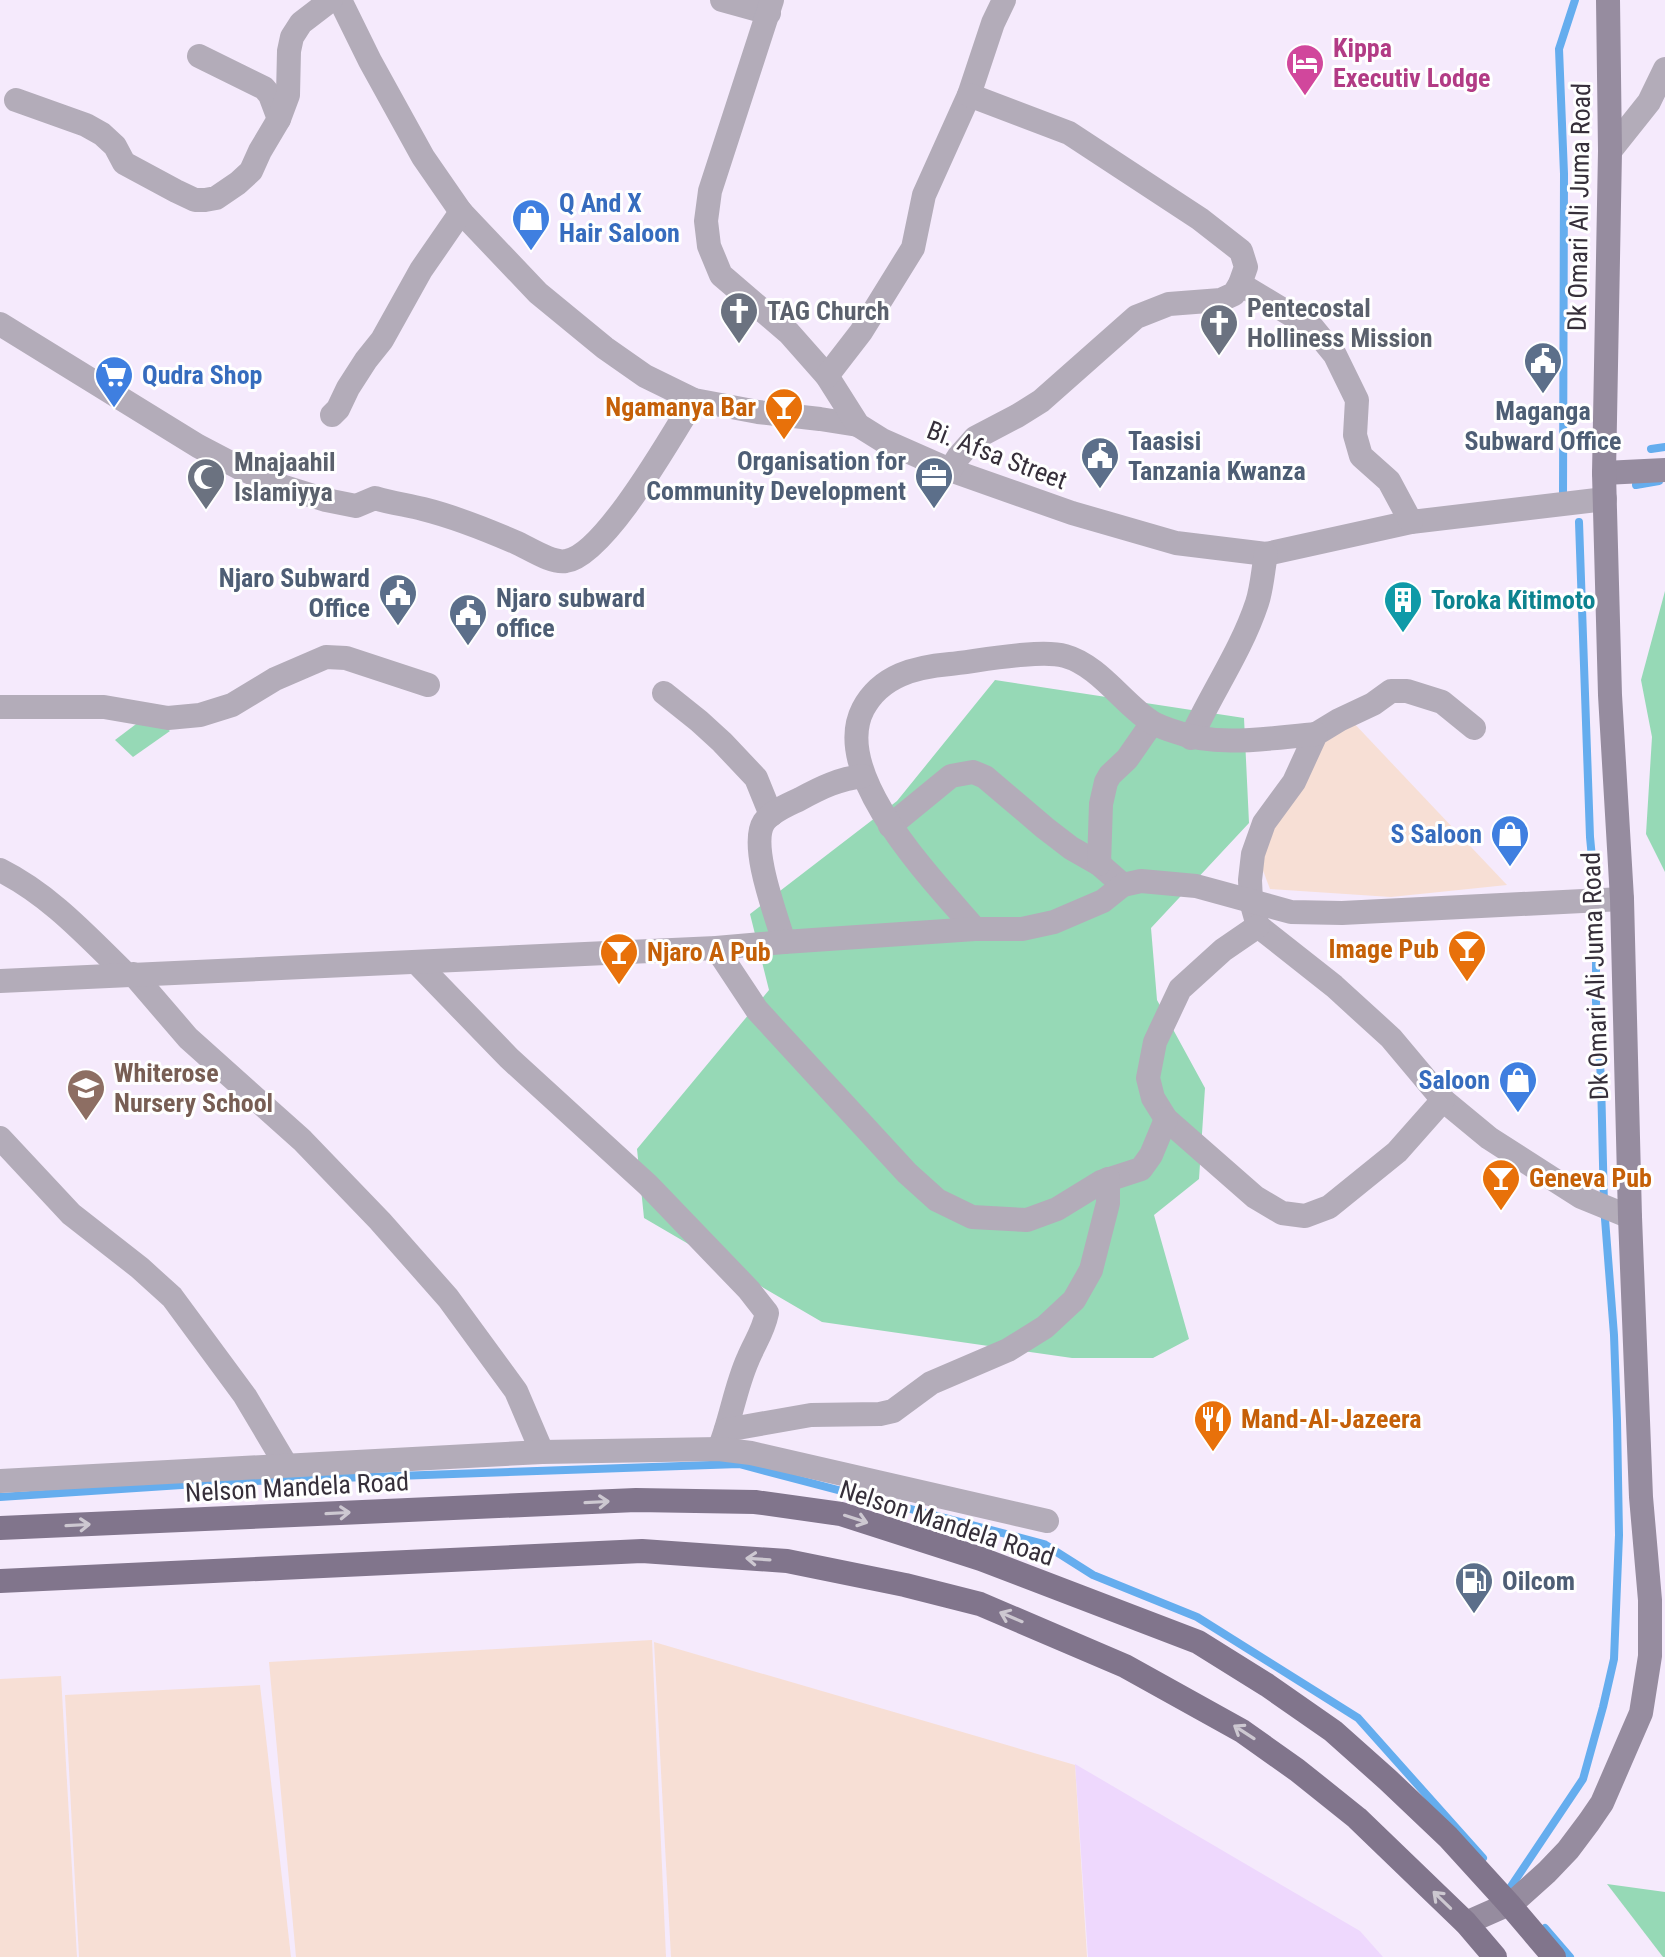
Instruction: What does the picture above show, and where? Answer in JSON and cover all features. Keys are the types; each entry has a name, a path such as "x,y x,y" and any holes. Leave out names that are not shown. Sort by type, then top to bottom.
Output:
{"main road":[{"name":"Nelson Mandela Road","path":"0,1528 636,1500 755,1502 841,1514 981,1559 1198,1642 1333,1731 1448,1837 1554,1957"},
{"path":"0,1581 642,1551 787,1561 905,1585 980,1604 1125,1666 1242,1731 1357,1818 1466,1923 1495,1957"}],"street":[{"path":"16,100 86,125 115,146 124,163 195,200 216,198 251,171 279,119 288,95 292,37 301,23 331,0"},
{"path":"340,0 423,157 461,212 538,293 605,348 645,376 694,400 858,425"},
{"path":"722,0 771,6"},
{"path":"827,376 861,332 913,248 924,195 969,95 1004,0"},
{"name":"Dk Omari Ali Juma Road","path":"1466,1923 1509,1904 1558,1861 1589,1822 1602,1803 1641,1713 1650,1656 1650,1600 1641,1497 1630,1217 1622,899 1610,695 1604,473 1610,151 1608,0"},
{"name":"Bi. Afsa Street","path":"771,6 710,191 706,221 709,246 721,275 789,333 827,376 858,425 882,440 950,470 1072,513 1176,543 1266,554 1411,522 1605,499"},
{"path":"199,56 264,88 279,119"},
{"path":"1610,151 1657,104 1665,69"},
{"path":"950,470 975,438 1041,401 1136,317 1169,304 1221,300 1234,294 1246,267 1241,251 1200,219 1069,133 969,95"},
{"path":"332,415 382,340 421,270 461,212"},
{"path":"1240,284 1313,328 1335,355 1357,400 1355,435 1361,456 1389,481 1411,522"},
{"path":"0,324 198,446 267,480 326,500 356,506 375,498 420,508 466,521 552,560 565,562 586,551 610,526 694,400"},
{"path":"1604,473 1665,470"},
{"path":"1191,738 1239,649 1258,600 1266,554"},
{"path":"975,929 890,826 863,776 856,747 859,718 869,699 886,683 907,671 1039,654 1062,655 1082,663 1152,723 1191,738 1221,741 1316,734 1391,691 1407,691 1442,702 1474,728"},
{"path":"0,707 104,707 168,718 200,715 232,705 275,679 326,657 346,658 428,685"},
{"path":"664,693 711,732 756,778 771,815"},
{"path":"1099,864 1101,804 1106,782 1127,759 1152,723"},
{"path":"1316,734 1294,782 1264,823 1253,854 1251,901 1258,926 1334,986 1391,1038 1443,1100 1489,1138 1581,1197 1630,1217"},
{"path":"890,826 951,776 973,772 985,777 1045,828 1099,864 1123,885"},
{"path":"784,942 761,860 758,838 763,824 771,815 841,779 863,776"},
{"path":"0,870 23,882 57,907 130,974 188,1038 302,1140 380,1221 448,1298 516,1391 542,1452"},
{"path":"0,981 716,948 975,929 1022,929 1054,922 1103,901 1123,885 1141,881 1196,886 1291,912 1342,913 1622,899"},
{"path":"1258,926 1223,950 1180,989 1155,1042 1148,1078 1153,1098 1166,1119 1255,1197 1282,1213 1305,1216 1329,1207 1397,1152 1443,1100"},
{"path":"716,948 757,1010 907,1173 937,1200 972,1217 1027,1220 1057,1209 1101,1182 1141,1169 1151,1155 1166,1119"},
{"path":"417,963 509,1058 648,1185 749,1290 767,1313 760,1338 748,1359 722,1439"},
{"path":"0,1138 71,1214 172,1297 245,1396 286,1465"},
{"path":"0,1481 542,1452 722,1439 811,1415 893,1411 931,1383 1008,1350 1045,1327 1074,1300 1091,1270 1108,1203 1108,1179"},
{"path":"722,1439 751,1453 1047,1521"}],"shaded area":[{"path":"1350,719 1507,885 1391,897 1270,889 1254,847 1315,750"},
{"path":"652,1640 666,1957 296,1957 269,1662"},
{"path":"654,1642 1075,1765 1087,1957 671,1957"},
{"path":"61,1676 77,1957 0,1957 0,1679"},
{"path":"260,1685 291,1957 79,1957 65,1695"},
{"path":"1075,1764 1360,1931 1383,1957 1088,1957"}],"green space":[{"path":"1665,591 1665,872 1646,834 1652,737 1641,680"},
{"path":"995,680 1244,718 1249,823 1151,928 1157,1000 1205,1088 1199,1179 1154,1215 1189,1339 1153,1358 1072,1358 822,1322 644,1218 637,1149 769,990 750,914 897,801"},
{"path":"148,715 170,731 133,757 115,740"},
{"path":"1607,1884 1665,1892 1665,1957 1663,1957"}],"waterway":[{"path":"1563,495 1564,174 1559,49 1575,0"},
{"path":"1651,449 1665,447"},
{"path":"1636,485 1659,481"},
{"path":"1510,1888 1583,1779 1614,1659 1619,1535 1617,1420 1604,1206 1596,1002 1596,900 1590,837 1579,522"},
{"path":"0,1497 227,1482 739,1464 1044,1544 1093,1575 1197,1617 1358,1718 1483,1858"},
{"path":"1545,1928 1570,1957"}],"place":[{"name":"Kippa Executiv Lodge","path":"1305,97"},
{"name":"Q And X Hair Saloon","path":"531,252"},
{"name":"TAG Church","path":"739,345"},
{"name":"Pentecostal Holliness Mission","path":"1219,357"},
{"name":"Maganga Subward Office","path":"1543,395"},
{"name":"Qudra Shop","path":"114,409"},
{"name":"Ngamanya Bar","path":"784,441"},
{"name":"Taasisi Tanzania Kwanza","path":"1100,490"},
{"name":"Organisation for Community Development","path":"934,510"},
{"name":"Mnajaahil Islamiyya","path":"206,511"},
{"name":"Njaro Subward Office","path":"398,627"},
{"name":"Toroka Kitimoto","path":"1403,634"},
{"name":"Njaro subward office","path":"468,647"},
{"name":"S Saloon","path":"1510,868"},
{"name":"Image Pub","path":"1467,983"},
{"name":"Njaro A Pub","path":"619,986"},
{"name":"Saloon","path":"1518,1114"},
{"name":"Whiterose Nursery School","path":"86,1122"},
{"name":"Geneva Pub","path":"1501,1212"},
{"name":"Mand-Al-Jazeera","path":"1213,1453"},
{"name":"Oilcom","path":"1474,1615"}]}
